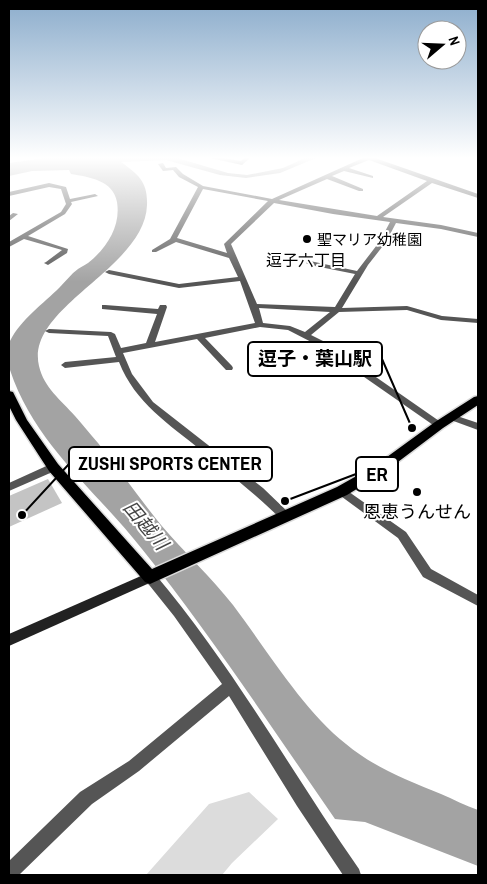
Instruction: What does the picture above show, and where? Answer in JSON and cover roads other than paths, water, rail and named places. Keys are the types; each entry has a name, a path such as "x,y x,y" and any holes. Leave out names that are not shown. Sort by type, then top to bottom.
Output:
{"main road":[{"path":"9,395 32,438 53,467 153,576"},
{"path":"9,640 342,491 381,468 439,425 478,400"}],"street":[{"path":"9,245 63,213 67,209 67,201 77,199"},
{"path":"154,252 174,240 194,199"},
{"path":"268,199 333,212 441,227 478,235"},
{"path":"378,218 405,199"},
{"path":"260,325 254,306 226,244 272,200"},
{"path":"9,219 15,214"},
{"path":"306,334 336,310 359,273 383,242 394,221"},
{"path":"24,236 65,249 65,252 48,263"},
{"path":"9,238 17,241"},
{"path":"174,240 231,256"},
{"path":"310,263 359,273"},
{"path":"109,272 179,286 242,279"},
{"path":"254,306 336,310 407,308 442,318 471,322 478,320"},
{"path":"105,307 162,309 150,345"},
{"path":"65,366 119,355 150,345 260,325 275,326 306,334 439,425"},
{"path":"49,331 111,334 128,374 150,404 259,491 284,516"},
{"path":"199,336 229,368"},
{"path":"451,417 478,427"},
{"path":"9,487 53,467"},
{"path":"342,491 402,535 427,573 478,600"},
{"path":"153,576 231,685 326,838 353,875"},
{"path":"9,873 86,798 134,766 231,685"}],"water":[{"name":"田越川","path":"116,199 147,199 141,228 127,249 108,269 66,306 50,325 40,345 39,366 41,374 54,393 98,443 161,525 225,595 300,697 330,730 346,744 379,766 404,779 478,810 478,866 365,822 335,819 241,682 168,582 124,527 50,444 21,397 10,370 8,348 10,341 33,312 73,273 101,251 115,228 118,211"}],"place":[{"name":"聖マリア幼稚園","path":"307,239"},
{"name":"逗子・葉山駅","path":"412,428"},
{"name":"恩恵うんせん","path":"417,492"},
{"name":"ER","path":"285,501"},
{"name":"ZUSHI SPORTS CENTER","path":"22,515"}],"district":[{"name":"逗子六丁目","path":"306,260"}]}
